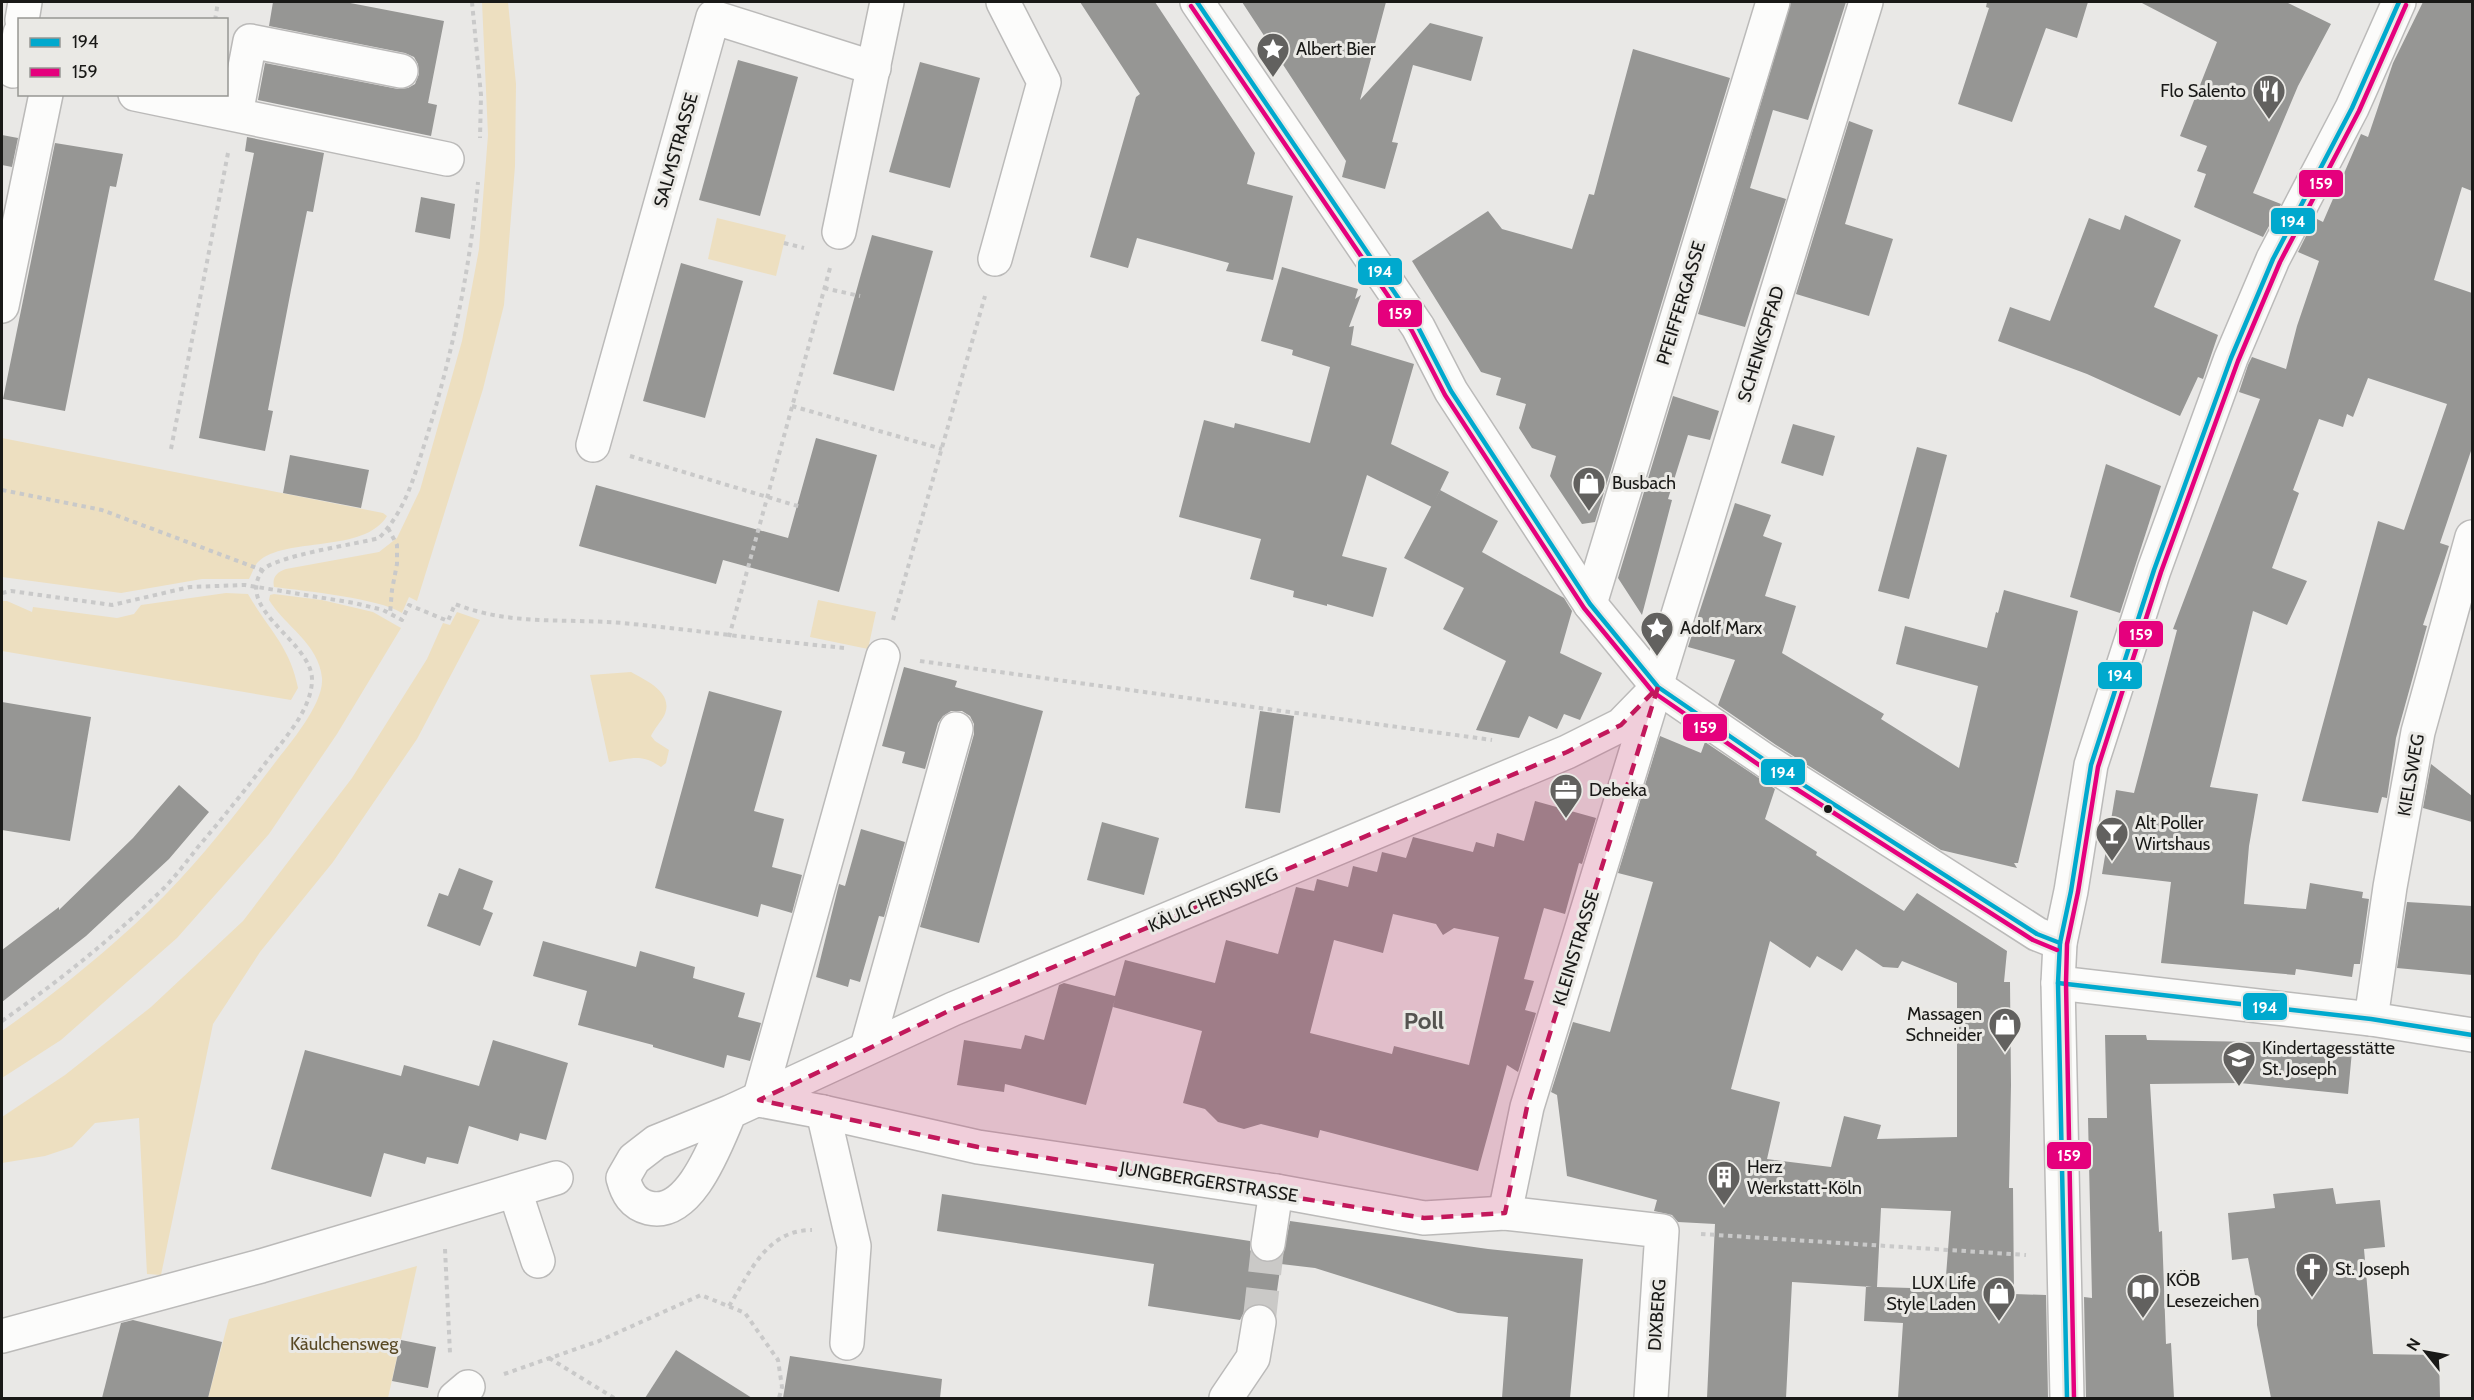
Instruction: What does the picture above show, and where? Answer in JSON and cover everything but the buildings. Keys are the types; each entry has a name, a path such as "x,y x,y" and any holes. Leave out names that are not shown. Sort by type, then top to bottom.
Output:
{"street":[{"path":"22,18 25,2"},
{"path":"839,232 887,2"},
{"path":"995,259 1044,82 1003,2"},
{"path":"1197,2 1418,327 1467,416 1590,604 1658,687 1766,761 2037,934 2060,943"},
{"name":"PFEIFFERGASSE","path":"1590,604 1773,2"},
{"name":"SCHENKSPFAD","path":"1658,687 1866,2"},
{"path":"2067,1398 2062,1257 2058,982 2060,943 2071,891 2091,765 2154,570 2231,358 2273,259 2352,108 2399,2"},
{"name":"SALMSTRASSE","path":"594,445 713,17 874,68"},
{"path":"236,114 250,40 401,71"},
{"path":"11,71 18,41"},
{"path":"2,306 46,96"},
{"path":"145,96 447,159"},
{"name":"KIELSWEG","path":"2372,1019 2390,887 2418,732 2472,537"},
{"path":"744,1106 883,656"},
{"name":"KÄULCHENSWEG","path":"744,1106 953,1009 1567,752 1621,725 1658,687"},
{"name":"KLEINSTRASSE","path":"1505,1212 1527,1107 1658,687"},
{"path":"867,1047 956,729"},
{"path":"2058,982 2372,1019 2472,1035"},
{"name":"JUNGBERGERSTRASSE","path":"744,1106 823,1112 978,1147 1276,1191 1424,1218 1505,1212 1662,1231"},
{"path":"823,1112 854,1246 847,1342"},
{"path":"2,1336 261,1266 443,1214 556,1178"},
{"path":"515,1191 538,1261"},
{"path":"1269,1244 1276,1191"},
{"name":"DIXBERG","path":"1651,1398 1662,1231"},
{"path":"1226,1398 1253,1358 1258,1322"}],"path":[{"path":"214,18 218,2"},
{"path":"472,2 481,95 480,142"},
{"path":"171,449 236,114"},
{"path":"2,1021 44,992 98,949 165,887 250,784 293,727 307,703 312,678 304,658 258,602 256,587 262,570 278,560 379,538 407,498 440,393 457,322 472,246 479,176"},
{"path":"729,637 839,232"},
{"path":"883,656 995,259"},
{"path":"824,288 860,296"},
{"path":"792,406 942,448"},
{"path":"594,445 801,507"},
{"path":"2,490 102,510 262,570"},
{"path":"388,528 397,545 397,564 390,614"},
{"path":"2,593 11,591 112,605 190,587 244,585 354,603 402,620 410,605 448,621 454,604 496,617 532,621 620,623 729,637 860,649 883,656 1501,742"},
{"path":"443,1214 450,1331 458,1383 549,1358 599,1341 701,1295 745,1313 778,1360 782,1387 779,1398"},
{"path":"729,1306 769,1245 803,1230 851,1231"},
{"path":"1662,1231 2062,1257"},
{"path":"549,1358 614,1398"}],"highlighted area":[{"path":"1658,687 1527,1107 1505,1213 1424,1218 978,1147 759,1100 953,1009 1567,752 1621,725"}],"green space":[{"path":"482,2 508,2 516,84 515,166 504,305 483,389 417,601 409,597 402,613 359,599 274,587 276,575 286,569 379,552 397,538 420,490 462,341 479,249 488,135"},
{"path":"717,218 786,235 776,276 708,259"},
{"path":"2,438 383,513 387,516 376,528 361,536 286,549 270,554 258,562 249,579 202,579 121,593 2,577"},
{"path":"226,593 248,594 278,638 290,661 298,688 291,700 2,651 2,601 32,612 33,607 117,618 134,614 141,605"},
{"path":"270,595 322,600 373,612 401,628 337,734 269,834 177,938 61,1040 2,1078 2,1031 97,958 167,893 230,821 312,711 321,688 320,666 308,645 269,600"},
{"path":"818,600 876,612 868,649 810,637"},
{"path":"457,612 480,620 417,739 333,862 260,952 213,1024 161,1275 147,1274 139,1118 95,1123 72,1147 45,1156 2,1163 2,1117 65,1075 151,1007 243,921 352,778 427,659 443,623 450,625"},
{"path":"631,672 658,689 666,701 664,716 651,736 669,750 666,763 661,767 641,758 609,762 590,675"},
{"name":"Käulchensweg","path":"417,1266 388,1398 208,1398 229,1319"}],"tunnel":[{"path":"1259,1322 1268,1244"}],"transit line":[{"name":"194","path":"1197,2 1418,327 1451,391 1590,604 1658,687 1766,761 2037,934 2060,943"},
{"name":"194","path":"2067,1398 2058,983 2060,943 2071,891 2091,765 2154,570 2231,358 2273,259 2352,108 2399,2"},
{"name":"159","path":"2074,1398 2067,944 2078,892 2098,767 2161,572 2238,361 2280,262 2359,111 2406,5"},
{"name":"159","path":"1191,6 1412,331 1445,395 1584,608 1653,692 1762,767 2033,940 2057,950"},
{"name":"194","path":"2058,983 2371,1019 2472,1035"}],"place":[{"name":"Albert Bier","path":"1273,78"},
{"name":"Flo Salento","path":"2269,120"},
{"name":"Busbach","path":"1589,512"},
{"name":"Adolf Marx","path":"1657,657"},
{"name":"Debeka","path":"1566,819"},
{"name":"Alt Poller Wirtshaus","path":"2112,862"},
{"name":"Massagen Schneider","path":"2005,1053"},
{"name":"Kindertagesstätte St. Joseph","path":"2239,1087"},
{"name":"Herz Werkstatt-Köln","path":"1724,1206"},
{"name":"St. Joseph","path":"2312,1298"},
{"name":"KÖB Lesezeichen","path":"2143,1319"},
{"name":"LUX Life Style Laden","path":"1999,1322"}],"district":[{"name":"Poll","path":"1424,1021"}]}
